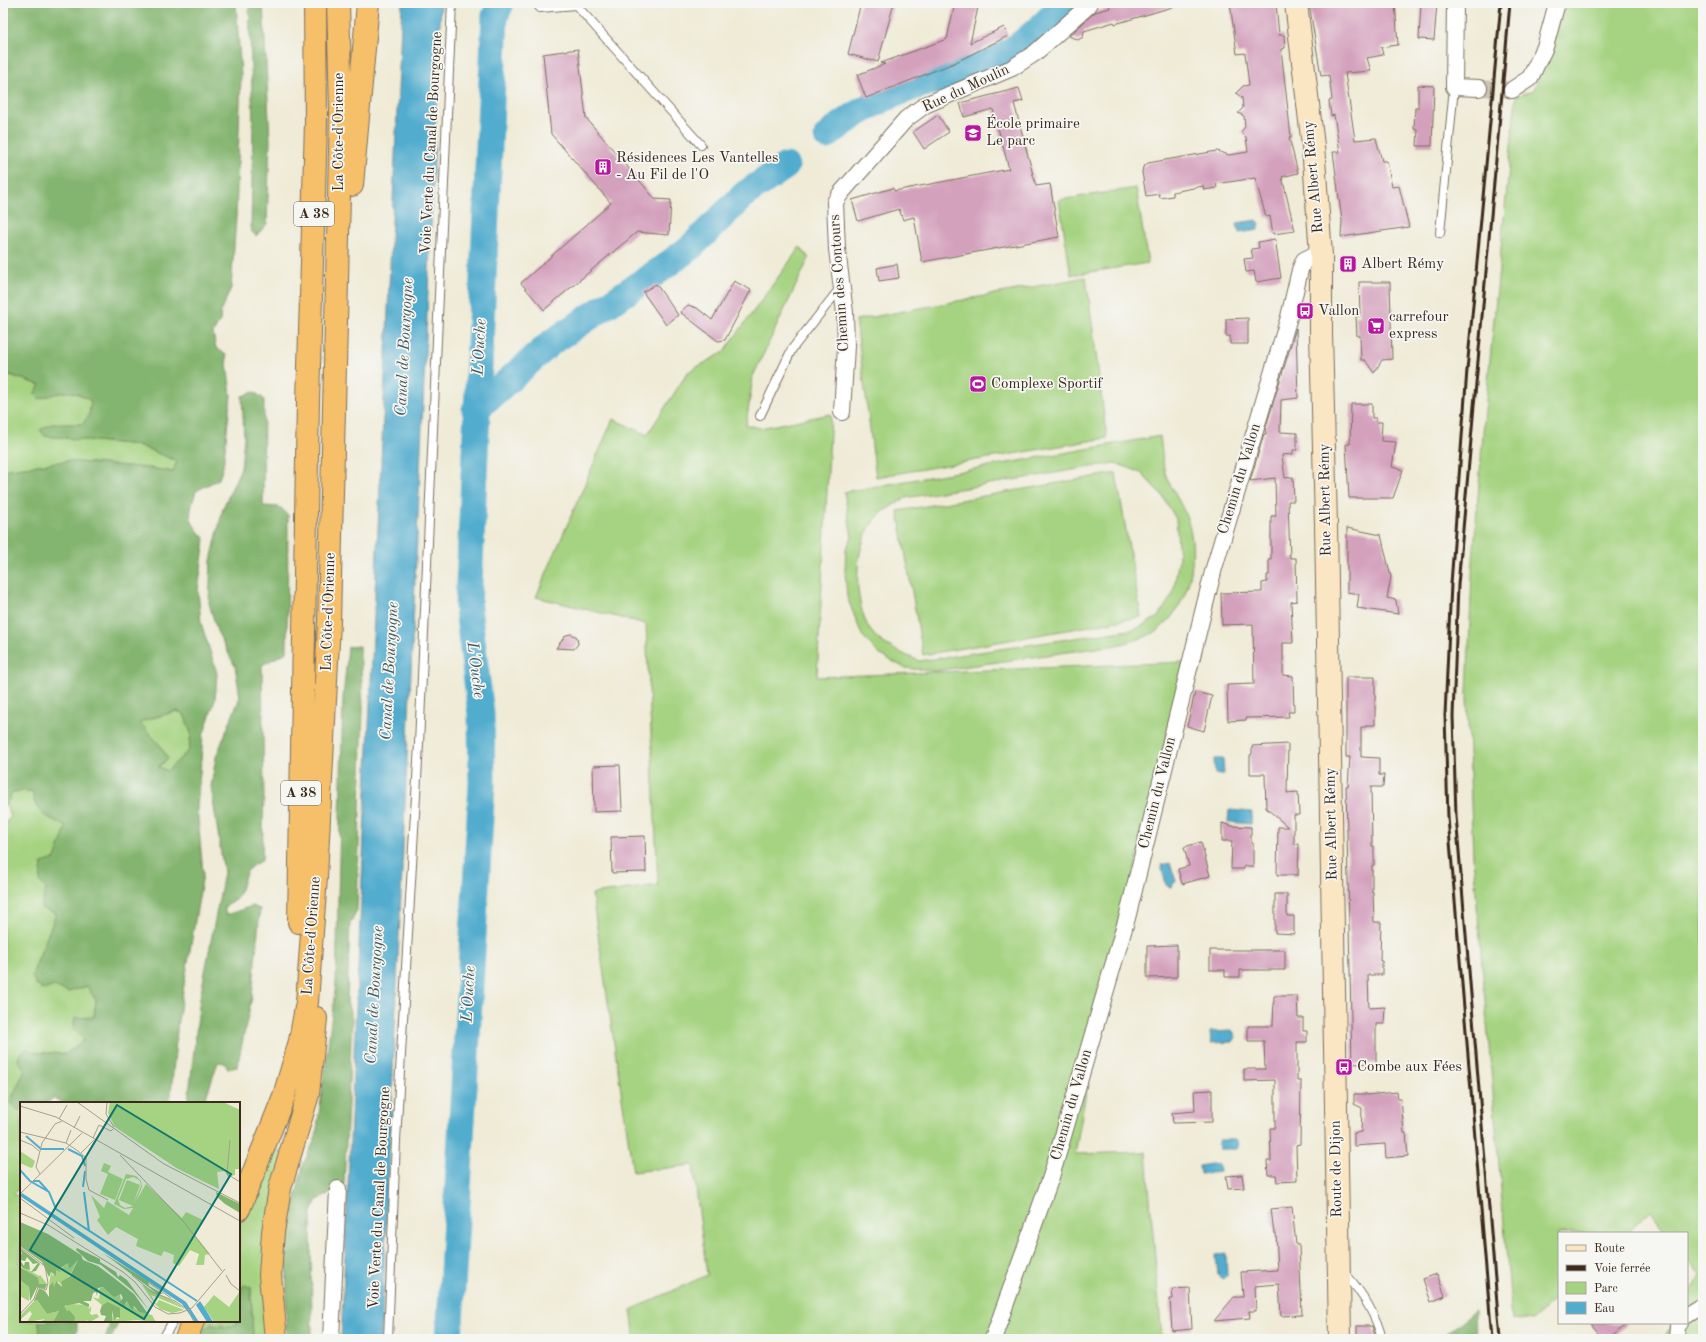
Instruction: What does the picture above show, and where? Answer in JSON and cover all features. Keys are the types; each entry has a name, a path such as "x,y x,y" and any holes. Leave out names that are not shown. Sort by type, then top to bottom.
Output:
{"highway":[{"name":"La Côte-d'Orienne","path":"240,1172 276,1077 285,1043 292,1004 299,919 308,402 316,122 315,3"},
{"name":"La Côte-d'Orienne","path":"240,1206 284,1096 300,1041 307,1002 316,877 329,622 341,109 338,3"},
{"path":"336,334 360,107 368,3"},
{"path":"276,1339 270,1275 273,1232 280,1188 308,1094 314,1049 316,877"},
{"path":"172,1339 178,1322"},
{"path":"186,1339 193,1322"}],"main road":[{"name":"Rue Albert Rémy","path":"1296,3 1313,146 1321,254 1321,332 1327,532 1335,999"},
{"name":"Route de Dijon","path":"1335,999 1340,1339"}],"street":[{"name":"Rue du Moulin","path":"835,202 841,192 906,119 925,105 1012,68 1035,53 1090,3"},
{"path":"1455,3 1454,87 1479,88"},
{"path":"1512,90 1530,78 1545,47 1557,3"},
{"name":"Chemin des Contours","path":"835,202 837,249 845,313 846,346 842,412"},
{"name":"Chemin du Vallon","path":"993,1339 1051,1176 1127,918 1214,568 1289,317 1300,270 1304,260 1321,254"},
{"path":"330,1339 338,1189"},
{"path":"1688,1314 1703,1305"},
{"path":"1677,1339 1678,1326 1680,1324"}],"lane":[{"name":"Voie Verte du Canal de Bourgogne","path":"388,1339 396,1140 420,728 452,3"},
{"path":"538,5 576,5 701,145"},
{"path":"1440,232 1454,87"},
{"path":"760,416 792,349 842,287"},
{"path":"1339,1266 1360,1290 1380,1329 1382,1339"},
{"path":"163,1339 172,1322"}],"green space":[{"path":"3,3 236,3 241,75 236,218 231,288 221,311 220,321 213,333 216,348 226,355 231,395 223,467 219,479 196,491 191,512 192,522 205,539 198,591 201,623 217,673 215,700 203,736 197,807 203,874 178,1020 170,1102 62,1102 53,1098 49,1102 20,1102 20,1112 10,1102 25,1070 18,1060 20,1053 27,1048 33,1052 66,1054 84,1040 73,1029 75,1018 94,1017 96,1000 87,986 68,992 54,986 44,990 36,985 32,975 56,914 41,908 46,889 40,882 42,863 55,859 66,827 43,814 39,810 36,806 32,791 12,792 6,805 3,807 3,470 67,461 150,468 173,472 177,461 138,445 45,436 40,430 51,424 83,424 89,415 91,401 71,392 54,394 39,399 34,394 40,385 5,373 3,368","holes":["177,711 184,714 191,733 189,750 167,771 158,767 168,759 160,745 139,722"]},
{"path":"249,3 263,3 270,140 267,224 256,236 251,231 253,126"},
{"path":"1563,3 1703,3 1703,1339 1672,1339 1666,1334 1672,1324 1688,1324 1688,1296 1700,1276 1688,1259 1688,1232 1667,1232 1651,1210 1627,1232 1558,1232 1558,1297 1532,1321 1512,1319 1473,857 1467,695 1472,574 1484,421 1516,96 1534,90"},
{"path":"1136,188 1148,263 1071,275 1059,200"},
{"path":"800,247 809,258 753,376 746,425 760,428 831,414 817,677 1184,662 1099,1019 1075,1154 1146,1152 1162,1339 635,1339 631,1310 707,1275 693,1165 633,1172 592,894 658,885 646,624 536,597 613,419 647,435 688,372 724,352"},
{"path":"1086,277 1107,438 876,477 856,320"},
{"path":"3,368 6,374 41,385 39,399 54,394 71,392 91,401 89,415 83,424 51,425 45,436 138,445 177,461 173,472 150,468 67,461 3,470"},
{"path":"254,392 264,399 263,506 280,507 288,515 287,652 262,665 264,794 262,861 250,868 244,878 239,895 234,901 224,907 226,915 252,906 260,909 252,997 237,1067 228,1069 225,1063 218,1062 204,1102 188,1102 200,998 224,873 211,787 216,757 240,697 235,666 217,631 209,603 211,561 223,508 241,468 244,438 242,396"},
{"path":"1160,436 1165,473 1187,518 1191,534 1192,561 1187,588 1175,613 1166,623 1155,632 1136,640 1117,645 934,671 905,668 879,654 862,635 847,597 845,571 846,549 852,537 844,492","holes":["1115,463 1140,472 1162,495 1176,519 1179,558 1173,594 1158,617 1136,629 919,661 886,645 870,630 864,618 858,591 859,561 862,546 866,533 876,518 905,498"]},
{"path":"1116,473 1141,617 923,655 898,511"},
{"path":"360,646 363,707 357,911 350,923 347,1002 352,1019 344,1185 316,1201 311,1216 312,1339 289,1339 286,1331 287,1237 303,1165 316,1137 336,983 343,698 348,647"},
{"path":"177,711 184,714 191,733 189,751 167,771 158,767 168,759 138,722"},
{"path":"32,791 39,810 43,814 66,827 47,889 56,914 32,975 68,992 87,986 96,1000 94,1017 84,1040 66,1054 33,1052 18,1060 25,1070 10,1102 20,1112 20,1189 13,1193 20,1198 20,1322 39,1322 40,1334 47,1339 3,1339 3,827 11,816 6,805 12,792"},
{"path":"271,1150 283,1152 267,1339 253,1339 251,1288 241,1287 240,1300 240,1225"},
{"path":"245,1285 251,1288 253,1339 201,1339 204,1329 211,1325 231,1327 240,1322 241,1287"},
{"path":"1475,1311 1476,1339 1440,1339"},
{"path":"39,1322 77,1322 77,1330 72,1339 47,1339 40,1334"},
{"path":"111,1322 119,1322 111,1339 105,1339"},
{"path":"201,1322 237,1322 231,1327 211,1325 204,1329 201,1339 194,1339"}],"water":[{"name":"Canal de Bourgogne","path":"402,3 441,3 381,1339 341,1339"},
{"path":"1257,220 1260,224 1258,230 1239,233 1237,223"},
{"path":"1214,759 1223,759 1224,774 1215,774"},
{"path":"1229,810 1252,812 1251,824 1228,822"},
{"path":"1170,863 1176,881 1171,887 1166,885 1161,865"},
{"path":"1233,1031 1236,1037 1233,1042 1211,1043 1210,1032"},
{"path":"1218,1140 1236,1140 1239,1145 1236,1149 1219,1149"},
{"path":"1211,1164 1219,1165 1220,1172 1200,1174 1199,1166"},
{"path":"1226,1254 1227,1275 1223,1279 1218,1276 1216,1255"}],"building":[{"path":"861,3 894,3 878,62 848,54"},
{"path":"955,3 979,3 970,43 1004,27 1008,36 954,63 866,98 857,75 885,64 881,63 947,39"},
{"path":"1109,3 1175,3 1176,6 1115,24 1114,22 1084,31 1083,37 1078,40 1069,36 1095,12 1110,8"},
{"path":"1230,3 1276,3 1279,35 1284,35 1285,48 1281,49 1291,137 1289,137 1298,173 1282,177 1295,231 1273,234 1270,216 1266,217 1255,178 1216,184 1217,188 1204,190 1203,186 1173,192 1173,196 1160,198 1159,194 1146,196 1142,172 1143,167 1148,163 1217,151 1229,155 1248,152 1246,137 1241,132 1245,127 1244,116 1238,113 1243,108 1242,98 1236,93 1243,86 1249,85 1245,53 1237,54"},
{"path":"1309,3 1395,3 1398,45 1381,47 1383,55 1367,58 1371,71 1345,73 1355,140 1376,138 1382,161 1387,161 1392,187 1399,186 1409,227 1341,237 1342,221 1333,152 1340,152 1334,115 1331,116 1329,101 1332,100 1329,75 1321,76"},
{"path":"1421,3 1437,3 1434,40 1419,39"},
{"name":"Résidences Les Vantelles - Au Fil de l'O","path":"578,49 586,118 655,199 671,200 669,235 637,232 544,310 521,283 611,203 551,134 543,54"},
{"path":"1418,85 1434,86 1432,146 1417,146 1418,130 1414,129 1415,108 1418,108"},
{"path":"1019,88 1023,101 1014,103 1036,186 1050,184 1059,237 922,262 914,217 903,220 899,209 858,221 852,200 893,188 894,191 1009,169 993,109 964,117 960,103"},
{"path":"938,115 949,132 924,149 913,132"},
{"path":"1275,239 1281,278 1256,282 1254,271 1246,272 1244,259 1253,258 1251,249 1259,248 1258,242"},
{"path":"897,264 899,278 879,281 877,268"},
{"path":"734,281 751,290 725,340 718,341 680,312 688,305 697,308 712,320"},
{"name":"carrefour express","path":"1359,282 1390,282 1392,359 1382,360 1374,373 1365,360 1361,360 1360,336 1357,336 1356,316 1360,316"},
{"path":"656,284 678,315 666,325 643,292"},
{"path":"1248,318 1248,344 1230,344 1230,336 1226,336 1226,319"},
{"path":"1296,328 1298,398 1281,400 1280,432 1297,433 1297,450 1293,450 1293,454 1282,455 1285,478 1293,477 1294,501 1288,501 1290,558 1296,558 1297,601 1291,602 1293,643 1283,643 1283,675 1293,676 1294,712 1288,712 1289,717 1246,718 1246,720 1228,721 1227,685 1254,684 1253,624 1222,625 1221,593 1262,592 1262,583 1267,582 1267,575 1269,575 1269,559 1271,559 1271,516 1276,516 1275,478 1250,481 1264,434 1266,434 1265,430"},
{"path":"1351,404 1372,404 1372,418 1376,418 1376,422 1382,422 1381,441 1396,442 1392,467 1403,470 1393,498 1349,498 1346,444 1350,444"},
{"path":"1347,528 1381,535 1391,577 1387,598 1396,600 1398,614 1357,608 1359,594 1347,592"},
{"path":"571,634 577,637 578,644 574,649 556,648 566,635"},
{"path":"1346,677 1375,677 1375,725 1366,725 1366,727 1361,727 1361,757 1379,758 1379,775 1384,775 1383,787 1371,787 1372,846 1374,846 1372,892 1374,922 1381,922 1380,961 1382,961 1382,975 1368,975 1369,1008 1385,1007 1384,1024 1376,1024 1376,1063 1352,1064 1346,786 1348,786 1350,757 1346,757"},
{"path":"1195,692 1212,696 1204,731 1187,726"},
{"path":"1288,744 1287,793 1298,792 1299,815 1294,815 1294,844 1299,844 1298,875 1277,875 1278,827 1288,827 1266,808 1265,774 1250,774 1250,755 1252,754 1252,746"},
{"path":"620,765 622,811 594,812 593,766"},
{"path":"1222,823 1232,826 1251,827 1253,866 1244,866 1244,869 1231,869 1232,841 1222,841"},
{"path":"645,836 646,872 612,873 611,837"},
{"path":"1201,842 1210,876 1182,884 1178,869 1189,866 1184,847"},
{"path":"1275,894 1287,894 1287,916 1294,916 1294,934 1275,933"},
{"path":"1177,945 1177,977 1147,978 1147,946"},
{"path":"1210,950 1285,950 1285,970 1240,970 1240,977 1225,977 1225,970 1210,970"},
{"path":"1274,996 1297,996 1298,1018 1303,1018 1303,1031 1307,1031 1307,1042 1297,1042 1297,1081 1301,1081 1300,1144 1296,1145 1297,1181 1277,1182 1276,1175 1268,1175 1267,1161 1271,1161 1270,1128 1275,1128 1275,1080 1244,1081 1244,1069 1265,1069 1264,1041 1248,1041 1248,1026 1273,1026"},
{"path":"1212,1090 1212,1122 1173,1123 1172,1113 1195,1111 1194,1091"},
{"path":"1397,1092 1398,1099 1401,1099 1408,1156 1386,1158 1385,1144 1354,1146 1354,1133 1361,1132 1362,1108 1354,1104 1354,1094 1367,1095"},
{"path":"1242,1175 1244,1188 1228,1189 1226,1176"},
{"path":"1292,1207 1296,1245 1299,1245 1302,1315 1281,1316 1279,1284 1255,1286 1256,1311 1249,1311 1250,1318 1214,1321 1234,1297 1243,1297 1241,1272 1278,1270 1276,1233 1274,1233 1271,1209"},
{"path":"1437,1274 1445,1296 1431,1302 1423,1279"},
{"path":"1190,1288 1192,1329 1172,1331 1170,1299 1173,1299 1172,1289"},
{"path":"1591,1324 1627,1324 1609,1339 1604,1339"},
{"path":"1357,1326 1372,1326 1376,1339 1357,1339"}],"waterway":[{"name":"L'Ouche","path":"449,1339 482,784 481,714 468,608 495,16 501,3"},
{"path":"827,136 858,113 881,100 905,90 974,69 996,60 1021,44 1052,16 1063,3"},
{"path":"475,410 552,342 660,270 691,247 745,194 786,166"}],"tunnel":[{"path":"1479,88 1512,90"}],"railway":[{"path":"1492,1339 1448,818 1445,715 1451,584 1467,370 1501,3"},
{"path":"1500,1339 1456,816 1453,716 1458,585 1510,3"}],"place":[{"name":"École primaire Le parc","path":"973,133"},
{"name":"Résidences Les Vantelles - Au Fil de l'O","path":"603,167"},
{"name":"Albert Rémy","path":"1348,264"},
{"name":"Vallon","path":"1305,311"},
{"name":"carrefour express","path":"1376,326"},
{"name":"Complexe Sportif","path":"978,384"},
{"name":"Combe aux Fées","path":"1344,1067"}]}
